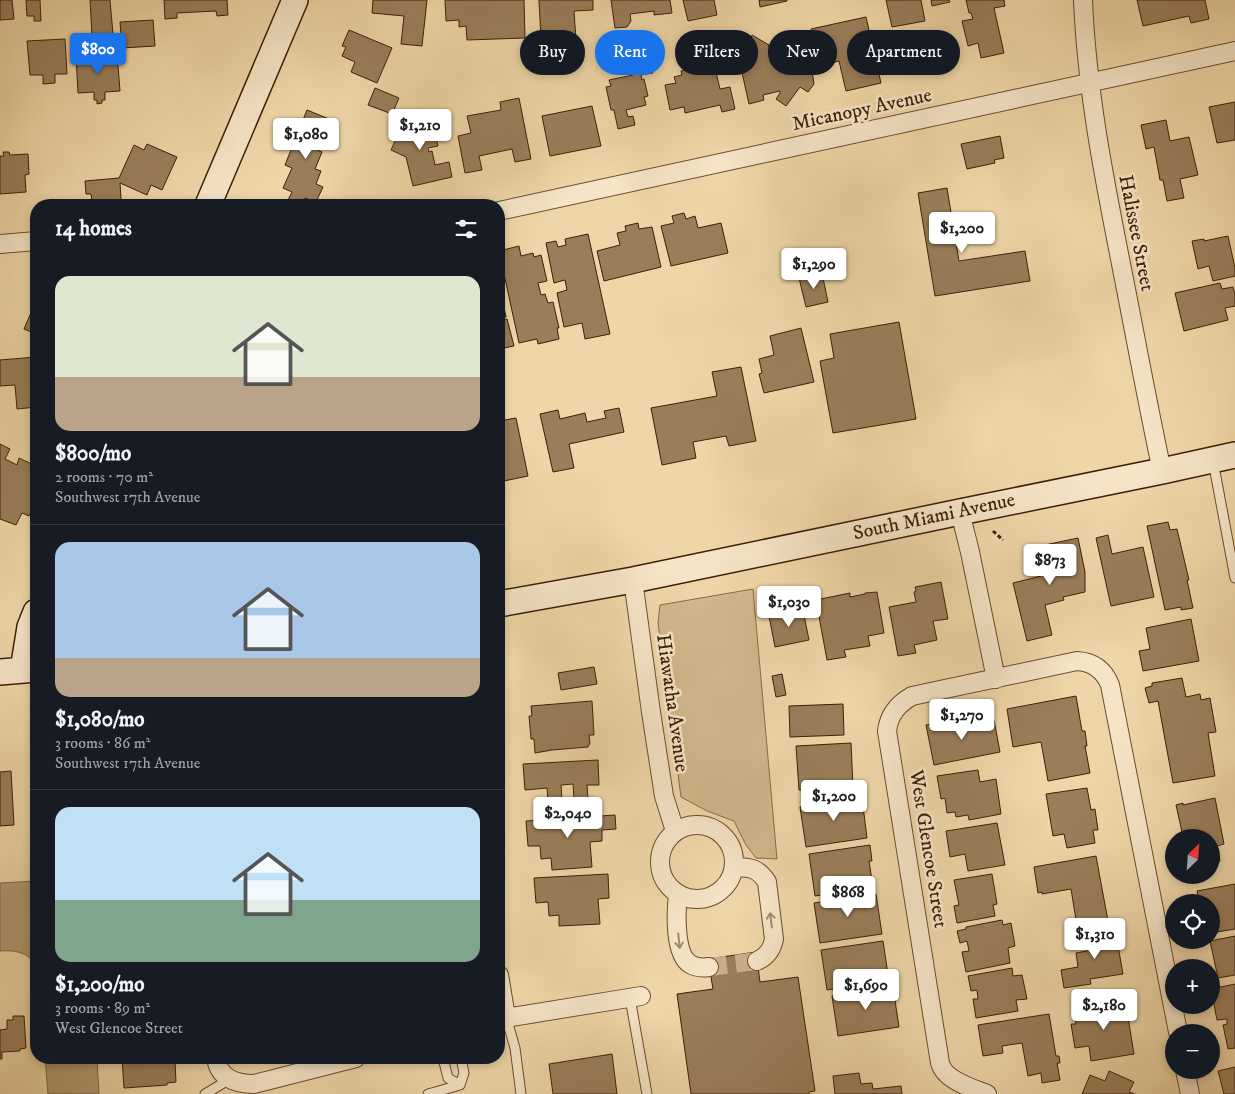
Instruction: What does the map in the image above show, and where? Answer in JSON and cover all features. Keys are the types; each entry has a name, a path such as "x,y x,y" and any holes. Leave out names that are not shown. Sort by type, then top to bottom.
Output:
{"main road":[{"path":"211,199 295,0"},
{"name":"South Miami Avenue","path":"505,603 633,580 1224,458"},
{"path":"20,670 30,627"}],"street":[{"name":"Halissee Street","path":"1083,0 1089,82 1103,173 1162,471"},
{"name":"Micanopy Avenue","path":"505,210 1235,51"},
{"path":"0,244 30,242"},
{"path":"960,512 996,679"},
{"name":"Hiawatha Avenue","path":"633,580 664,796 675,832"},
{"name":"West Glencoe Street","path":"987,1094 945,1073 940,1063 887,730 895,709 900,703 912,696 1077,661 1090,663 1103,672 1110,685 1176,1024"},
{"path":"703,825 720,833 727,840 732,848 734,867 728,884 721,891 714,896 695,900 686,898 670,888 663,879 659,858 667,839 675,832 684,827 703,825"},
{"path":"734,867 748,867 755,870 762,874 768,882 774,939 768,954 758,961"},
{"path":"678,894 676,914 680,950 689,964 698,968 709,967"},
{"path":"505,1018 635,997"},
{"path":"218,1064 225,1076 230,1079 240,1083 254,1084 333,1064"},
{"path":"1187,1079 1190,1094"}],"lane":[{"path":"1224,458 1235,577"},
{"path":"635,997 647,1094"},
{"path":"505,1025 515,1048 521,1094"},
{"path":"444,1064 448,1078 460,1085"},
{"path":"460,1085 464,1073 462,1064"},
{"path":"205,1094 230,1079"},
{"path":"428,1094 460,1085"}],"path":[{"path":"993,531 1003,540"}],"shaded area":[{"path":"753,589 777,859 756,858 746,845 734,821 707,811 681,797 658,623 660,605"},
{"path":"30,881 30,958 20,953 0,951 0,883"},
{"path":"46,1064 97,1064 99,1094 48,1094"}],"building":[{"path":"0,0 12,0 14,19 0,20"},
{"path":"26,0 40,0 41,21 34,21 34,16 27,16"},
{"path":"90,0 110,0 113,34 92,35"},
{"path":"164,0 227,0 228,15 217,16 216,11 177,13 177,18 165,19"},
{"path":"373,0 427,0 422,46 401,44 404,16 372,13"},
{"path":"445,0 524,0 525,30 520,30 520,38 467,40 466,26 459,27 459,20 446,21"},
{"path":"539,0 593,0 593,10 574,11 575,30 541,30"},
{"path":"611,0 670,0 672,13 654,15 654,11 630,14 631,21 627,27 615,28"},
{"path":"683,0 714,0 717,15 688,21"},
{"path":"759,0 787,0 787,1 760,7"},
{"path":"886,0 921,0 925,21 892,27"},
{"path":"931,0 949,0 950,2 932,6"},
{"path":"966,0 1004,0 1005,6 994,8 1004,53 981,58 978,43 968,46 962,21 973,19 971,13 969,13"},
{"path":"1137,0 1205,0 1209,19 1191,23 1189,16 1143,26"},
{"path":"866,17 869,30 847,30 847,75 879,75 881,83 846,91 839,61 837,62 837,30 811,29"},
{"path":"153,20 155,46 122,48 120,22"},
{"path":"349,30 392,48 377,83 351,72 355,62 342,56 346,47 342,46"},
{"path":"65,39 67,74 55,74 55,83 43,84 43,75 30,75 27,41"},
{"path":"758,39 768,44 768,75 813,75 814,84 808,92 800,87 786,106 776,99 780,91 763,95 764,100 749,104 743,75 758,75"},
{"path":"117,53 120,91 105,92 105,100 97,104 97,100 94,100 94,92 78,93 76,56"},
{"path":"633,75 641,75 642,80 644,79 648,96 644,97 646,105 626,110 628,117 633,116 635,125 618,129 614,110 611,110 606,87 611,86 609,80"},
{"path":"682,75 717,75 720,89 730,87 735,109 722,112 720,105 685,113 684,107 670,110 665,85 676,83 674,77"},
{"path":"375,88 399,98 392,114 368,105"},
{"path":"519,98 531,159 515,162 512,149 479,156 482,170 465,173 458,136 471,133 467,116 501,110 500,102"},
{"path":"1235,102 1235,140 1217,143 1209,107"},
{"path":"592,106 601,146 550,156 542,116"},
{"path":"307,110 329,119 317,150 322,152 315,169 321,171 316,184 323,187 317,199 288,199 292,192 283,188 292,168 285,165"},
{"path":"423,113 426,129 434,127 438,146 428,148 429,152 432,151 435,165 449,162 452,177 413,186 406,157 391,150 406,117"},
{"path":"1166,120 1170,141 1189,137 1198,175 1180,179 1184,198 1167,201 1163,180 1160,180 1154,147 1146,149 1141,125"},
{"path":"1000,136 1004,158 994,160 995,163 967,169 961,144"},
{"path":"147,144 177,157 162,190 151,185 147,195 120,183 121,199 92,199 91,194 86,194 85,181 119,178 134,145 144,150"},
{"path":"3,152 9,152 10,155 28,154 29,174 25,175 26,192 0,194 0,156 4,156"},
{"path":"947,188 959,261 1025,251 1030,281 935,296 918,193"},
{"path":"684,213 686,219 695,216 698,228 721,223 728,253 671,266 661,226 674,223 672,216"},
{"path":"638,223 639,229 652,227 661,267 604,281 597,251 620,245 617,233 626,231 625,226"},
{"path":"588,234 610,334 585,339 582,323 564,327 557,293 567,290 565,280 554,283 546,243 556,241 558,247 566,245 565,239"},
{"path":"1228,236 1235,276 1213,281 1209,266 1198,269 1192,241 1204,239 1204,241"},
{"path":"519,246 521,256 533,253 534,257 541,255 547,281 538,283 541,295 545,294 548,303 553,302 559,328 557,328 559,339 538,344 537,339 519,343 505,279 505,250"},
{"path":"822,273 828,302 806,307 799,278"},
{"path":"1220,283 1222,289 1233,287 1235,294 1235,306 1225,308 1228,320 1184,331 1175,293"},
{"path":"30,315 30,332 24,329"},
{"path":"507,319 514,346 505,348 505,320"},
{"path":"899,322 916,419 833,433 820,361 834,358 830,334"},
{"path":"801,328 814,382 764,393 759,374 762,373 759,359 774,355 770,336"},
{"path":"30,358 30,408 17,409 15,385 0,386 0,360"},
{"path":"741,367 756,441 729,446 726,436 693,442 696,458 662,465 651,408 717,396 712,372"},
{"path":"619,408 624,432 569,444 574,468 553,472 540,414 558,410 560,419 585,413 587,422 606,418 604,411"},
{"path":"516,418 528,476 505,481 505,420"},
{"path":"0,444 10,449 5,459 17,465 19,458 30,463 30,514 29,516 22,513 16,525 0,519"},
{"path":"1168,522 1170,530 1177,529 1189,580 1187,580 1193,608 1181,610 1181,607 1165,610 1147,526"},
{"path":"1108,535 1112,554 1143,547 1154,597 1111,606 1096,538"},
{"path":"1078,538 1085,572 1085,592 1063,597 1064,600 1045,605 1052,635 1027,641 1013,583 1041,576 1035,560 1048,557 1045,545"},
{"path":"941,582 948,619 933,621 937,640 914,645 916,653 898,656 889,607 916,602 915,587"},
{"path":"877,592 884,633 868,636 870,646 844,650 846,657 827,660 816,600 850,593 850,597"},
{"path":"803,610 809,640 775,647 769,616"},
{"path":"1191,619 1199,661 1143,671 1139,651 1150,649 1146,628"},
{"path":"594,667 597,684 561,690 558,673"},
{"path":"782,674 786,695 776,697 772,676"},
{"path":"1182,678 1186,697 1200,694 1201,700 1210,698 1216,732 1208,733 1215,776 1173,783 1158,701 1149,703 1145,688 1152,686 1152,683"},
{"path":"1076,696 1082,731 1085,731 1087,746 1085,746 1090,773 1048,781 1041,742 1013,747 1007,709"},
{"path":"592,701 594,735 589,735 590,743 588,747 535,753 534,739 531,739 529,716 532,716 531,706"},
{"path":"843,704 844,735 790,737 789,706"},
{"path":"960,719 961,726 994,720 1000,752 934,765 926,725"},
{"path":"851,743 853,787 799,790 796,746"},
{"path":"598,760 599,785 587,785 588,798 574,799 573,784 561,785 562,800 548,801 547,788 525,790 523,764"},
{"path":"978,770 980,782 996,779 1001,814 969,820 968,815 956,817 955,812 947,813 945,798 941,799 937,776"},
{"path":"11,771 14,825 0,826 0,772"},
{"path":"1087,788 1091,810 1095,809 1098,830 1093,830 1095,843 1067,848 1064,834 1053,836 1046,794"},
{"path":"862,798 867,838 806,847 800,807"},
{"path":"1215,798 1224,844 1220,845 1220,829 1181,829 1176,805 1183,803 1183,805"},
{"path":"615,815 616,829 602,830 602,841 590,842 592,867 552,870 551,858 541,859 540,846 528,846 526,821"},
{"path":"997,823 1005,865 968,871 965,854 950,857 946,831"},
{"path":"870,845 872,861 869,861 873,887 815,896 809,854"},
{"path":"1096,856 1108,921 1077,926 1071,889 1038,893 1034,867"},
{"path":"608,874 609,898 598,899 600,924 559,926 559,915 549,916 548,902 536,903 534,878"},
{"path":"992,874 997,904 993,905 995,916 957,923 954,906 959,905 954,880"},
{"path":"1235,884 1235,929 1220,932 1220,894 1198,894 1197,891"},
{"path":"876,894 882,934 820,943 814,903"},
{"path":"1002,920 1003,925 1011,923 1015,946 1008,948 1010,963 966,972 962,952 969,951 967,941 960,943 957,931 966,929 966,927"},
{"path":"1115,929 1123,974 1090,979 1091,984 1064,988 1061,970 1078,967 1076,953 1087,951 1084,934"},
{"path":"1235,936 1235,975 1220,978 1220,959 1214,959 1212,949 1220,949 1220,939"},
{"path":"883,941 889,981 827,990 821,950"},
{"path":"756,952 760,982 798,977 815,1091 809,1092 809,1094 691,1094 677,994 713,989 708,959"},
{"path":"1012,968 1013,976 1022,975 1027,999 1016,1000 1018,1011 976,1018 973,999 978,999 977,990 971,991 968,976"},
{"path":"1235,984 1235,1048 1228,1049 1223,1025 1227,1024 1227,1019 1217,1020 1216,1014 1220,1014 1220,987"},
{"path":"893,987 899,1027 838,1036 832,996"},
{"path":"1122,1002 1123,1004 1129,1003 1131,1017 1128,1017 1134,1054 1091,1061 1089,1046 1075,1048 1071,1024 1076,1024 1074,1011"},
{"path":"1049,1014 1056,1056 1059,1056 1060,1063 1057,1063 1060,1080 1042,1083 1041,1073 1028,1076 1022,1043 1002,1046 1003,1053 983,1056 978,1025"},
{"path":"13,1016 24,1016 26,1048 20,1049 20,1051 2,1052 2,1059 0,1059 0,1030 7,1029 7,1020 13,1020"},
{"path":"612,1054 617,1094 553,1094 549,1064"},
{"path":"122,1064 175,1064 176,1082 167,1083 167,1085 124,1088"},
{"path":"1235,1067 1235,1094 1224,1094 1220,1071"},
{"path":"1109,1071 1134,1082 1129,1092 1135,1094 1082,1094 1090,1075 1105,1081"},
{"path":"859,1073 861,1084 872,1083 873,1089 901,1086 902,1094 835,1094 833,1076"}],"tunnel":[{"path":"709,967 757,961"}]}
